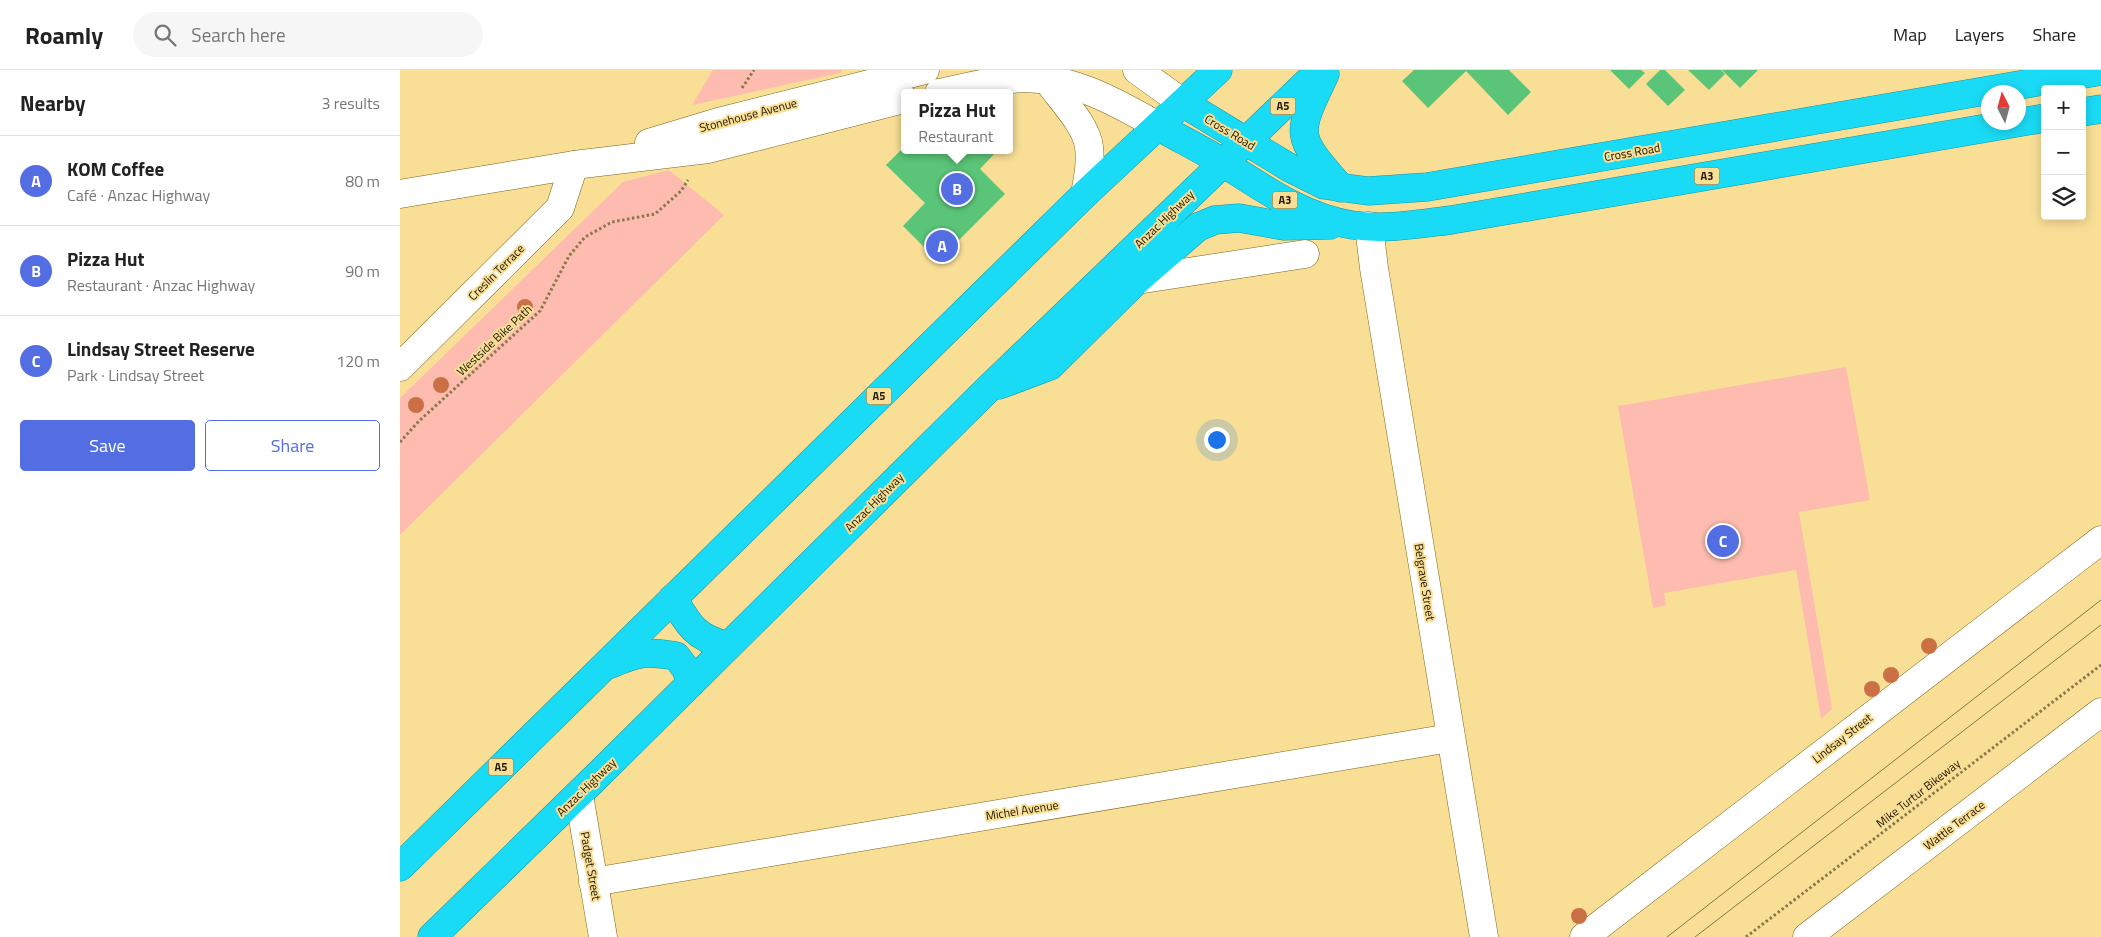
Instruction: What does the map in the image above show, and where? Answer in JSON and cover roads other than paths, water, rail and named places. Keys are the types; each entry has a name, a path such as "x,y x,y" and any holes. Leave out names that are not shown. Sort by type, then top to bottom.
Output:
{"highway":[{"name":"A5","path":"400,867 1085,194 1218,70"},
{"name":"Anzac Highway","path":"432,937 691,684 988,388 1320,70"},
{"path":"1327,70 1304,118 1303,134 1311,152 1341,188"},
{"name":"Cross Road","path":"1183,103 1324,185 1368,191 1426,187 2101,71"},
{"path":"2086,111 2101,109"},
{"name":"A3","path":"1158,126 1223,163 1263,189 1320,217 1361,225 1415,225 2041,119"},
{"path":"988,388 1050,366 1137,280 1198,227 1215,220 1239,218 1284,226 1361,225"},
{"path":"673,598 694,630 708,641 728,646"},
{"path":"602,667 636,653 654,652 676,656 686,669 691,684"}],"street":[{"name":"Stonehouse Avenue","path":"400,194 574,165 708,149 896,87 925,70"},
{"path":"1137,70 1183,103"},
{"path":"960,89 1011,79 1070,84 1100,95 1158,126"},
{"path":"1048,81 1081,127 1089,145 1090,164 1085,194"},
{"name":"Creslin Terrace","path":"400,367 560,208 574,165"},
{"name":"Belgrave Street","path":"1361,225 1376,278 1484,937"},
{"path":"1137,280 1305,254"},
{"name":"Lindsay Street","path":"1584,937 2101,540"},
{"name":"Wattle Terrace","path":"1807,937 2101,712"},
{"name":"Michel Avenue","path":"593,882 1450,738"},
{"name":"Padget Street","path":"578,794 603,937"}],"tram line":[{"path":"1667,937 2101,600"},
{"path":"1695,937 2101,625"}],"place":[{"name":"Pizza Hut","path":"957,189"},
{"name":"KOM Coffee","path":"942,246"},
{"name":"Lindsay Street Reserve","path":"1723,541"}]}
